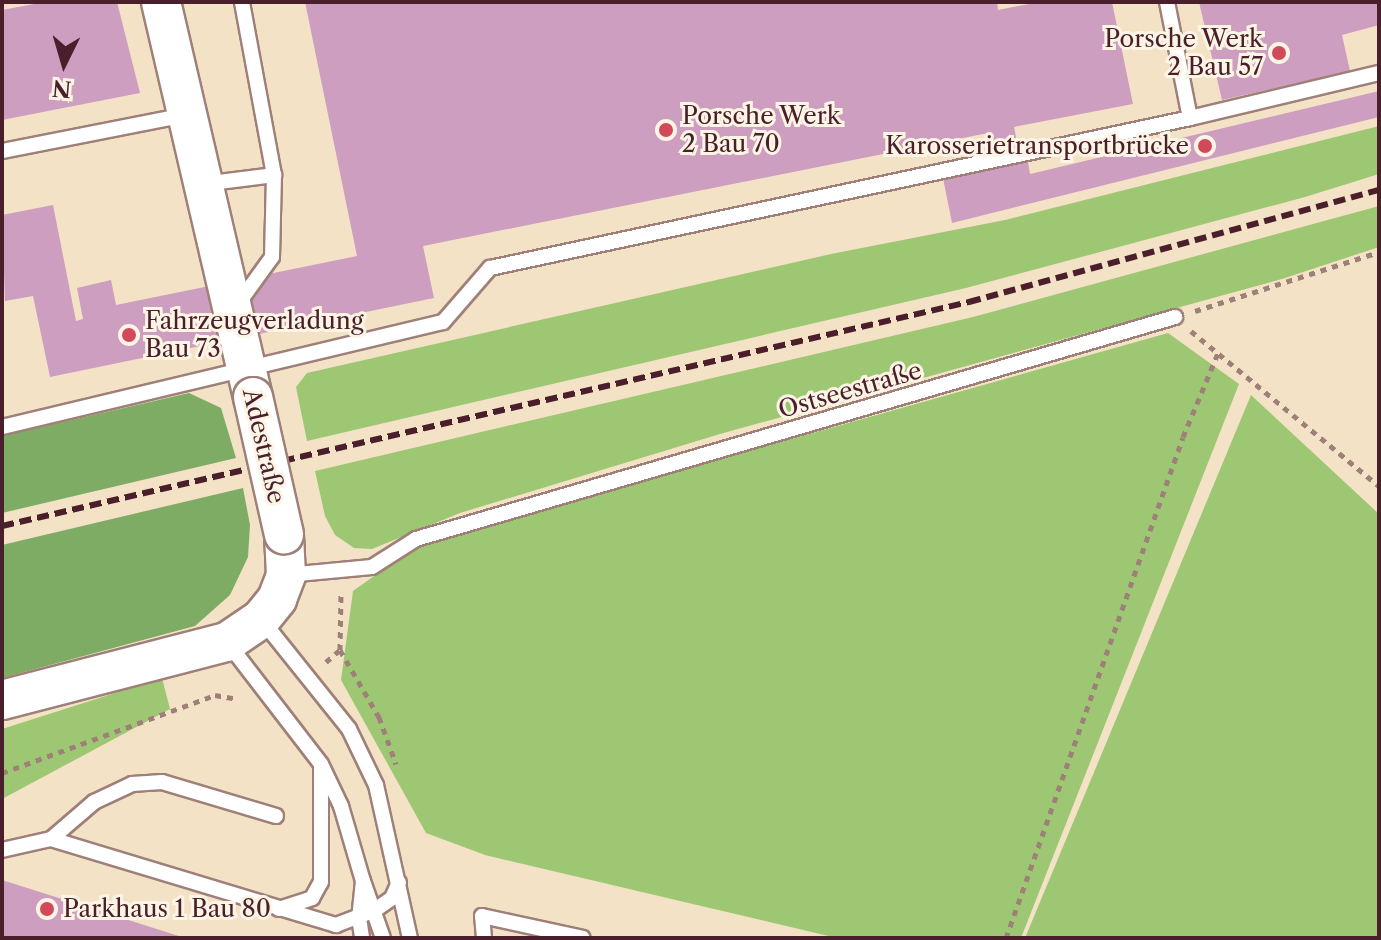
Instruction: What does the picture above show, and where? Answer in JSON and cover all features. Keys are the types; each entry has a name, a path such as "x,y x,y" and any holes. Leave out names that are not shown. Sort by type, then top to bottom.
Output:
{"main road":[{"name":"Adestraße","path":"2,700 227,642 261,619 277,599 286,575 284,535 161,2"}],"lane":[{"path":"233,311 272,257 274,175 242,2"},
{"path":"1167,2 1190,118"},
{"path":"2,427 249,383 443,322 490,268 1190,118 1379,73"},
{"path":"2,151 187,115"},
{"path":"203,184 274,175"},
{"name":"Ostseestraße","path":"286,575 372,567 416,539 1175,317"},
{"path":"261,619 349,729 376,785 410,938"},
{"path":"227,642 278,704 321,764 341,806 383,938"},
{"path":"279,909 312,898 321,882 321,764"},
{"path":"2,850 51,839 94,802 132,784 162,782 276,816"},
{"path":"51,839 336,925 375,910 392,898 399,882"},
{"path":"362,938 359,918 363,881"},
{"path":"484,938 482,916 583,938"}],"path":[{"path":"1175,317 1379,252"},
{"path":"1175,317 1379,486"},
{"path":"1006,938 1183,437 1218,353"},
{"path":"309,678 340,650 341,571"},
{"path":"2,773 215,695 235,697 261,720 278,704"}],"green space":[{"path":"1379,126 1379,174 1305,197 966,288 307,441 296,387 307,373 831,254 1005,220"},
{"path":"1379,206 1379,247 1282,279 720,434 460,513 372,549 354,548 335,535 325,516 315,471 973,317"},
{"path":"1168,333 1239,384 1021,938 837,938 485,855 426,833 341,680 353,591 419,544"},
{"path":"189,393 221,408 236,458 2,513 2,436"},
{"path":"1251,395 1379,514 1379,938 1025,938"},
{"path":"243,488 250,525 248,557 230,595 195,626 2,678 2,545"},
{"path":"162,678 170,709 2,799 2,729"}],"building":[{"path":"45,2 117,2 140,93 2,120 2,10"},
{"name":"Porsche Werk 2 Bau 70","path":"305,2 997,2 998,10 1039,2 1112,2 1133,104 1014,127 1021,163 1028,162 1030,174 1379,91 1379,117 952,223 943,178 996,168 988,133 423,246 434,298 50,377 33,296 5,301 2,215 53,205 76,321 83,319 77,288 111,280 116,305 357,256"},
{"name":"Porsche Werk 2 Bau 57","path":"1199,2 1379,2 1379,25 1342,35 1350,71 1222,100"},
{"name":"Parkhaus 1 Bau 80","path":"2,880 182,937 2,938"}],"railway":[{"path":"2,526 969,302 1379,190"}],"place":[{"name":"Porsche Werk 2 Bau 57","path":"1279,53"},
{"name":"Porsche Werk 2 Bau 70","path":"666,130"},
{"name":"Karosserietransportbrücke","path":"1205,146"},
{"name":"Fahrzeugverladung Bau 73","path":"129,335"},
{"name":"Parkhaus 1 Bau 80","path":"47,909"}]}
